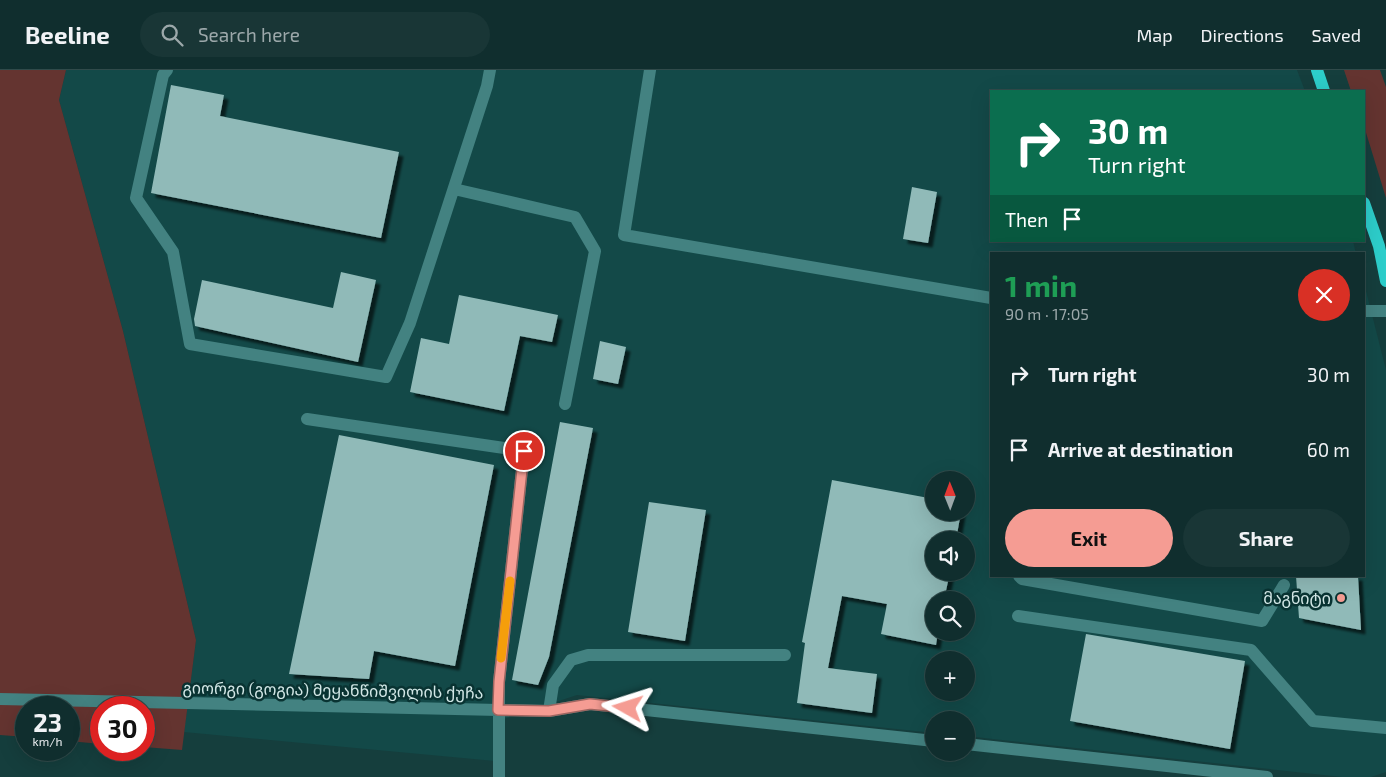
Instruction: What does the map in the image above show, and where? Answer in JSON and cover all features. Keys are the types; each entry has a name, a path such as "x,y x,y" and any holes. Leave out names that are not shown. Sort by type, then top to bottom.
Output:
{"main road":[{"path":"1317,70 1324,90"},
{"path":"1365,206 1379,246 1386,281"}],"street":[{"path":"167,70 163,75 136,198 173,252 190,344 386,377 410,323 454,189 490,70"},
{"path":"650,70 624,235 990,298"},
{"path":"454,189 575,217 595,252 565,404"},
{"path":"1365,311 1386,311"},
{"path":"307,419 524,451 499,682 499,777"},
{"path":"1020,577 1022,579 1262,621 1284,585"},
{"path":"1018,616 1251,650 1313,722 1386,728"},
{"path":"549,711 553,684 571,660 588,655 785,655"},
{"name":"გიორგი (გოგია) მეყანწიშვილის ქუჩა","path":"0,699 549,711 590,704 925,740"},
{"path":"975,745 1267,777"}],"shaded area":[{"path":"0,70 66,70 59,100 123,331 196,640 182,750 155,748 155,696 90,696 90,743 80,742 80,696 15,696 15,736 0,735"},
{"path":"66,70 1297,70 1305,90 990,90 990,242 1353,242 1356,252 990,252 990,577 1365,577 1365,287 1386,370 1386,772 1371,777 1342,777 975,737 975,711 925,711 925,732 577,695 498,721 495,761 184,732 196,640 123,331 59,100"},
{"path":"1344,70 1380,70 1386,87 1386,198 1365,129 1365,90 1351,90"}],"building":[{"path":"171,85 224,95 220,116 399,152 381,238 151,193"},
{"path":"912,187 937,192 928,243 903,239"},
{"path":"341,272 376,280 358,362 195,326 194,319 202,280 333,308"},
{"path":"459,295 558,315 552,342 520,336 504,411 410,392 421,338 449,344"},
{"path":"600,341 626,347 618,384 593,379"},
{"path":"560,422 593,428 549,657 538,685 512,680"},
{"path":"339,435 494,465 455,666 374,651 369,679 289,674"},
{"path":"832,480 925,497 925,521 959,521 958,531 925,531 925,581 948,581 946,591 925,591 925,641 937,641 936,645 881,634 887,604 842,596 828,668 877,674 872,713 797,703 805,643 802,642"},
{"path":"649,502 706,510 685,641 628,632"},
{"path":"1296,577 1358,577 1361,630 1299,618"},
{"path":"1086,634 1245,661 1230,749 1070,721"}],"slow traffic":[{"path":"501,658 510,581"}],"place":[{"name":"მაგნიტი","path":"1341,598"}],"route":[{"path":"524,451 499,682 498,710 549,711 590,704 628,708"}]}
